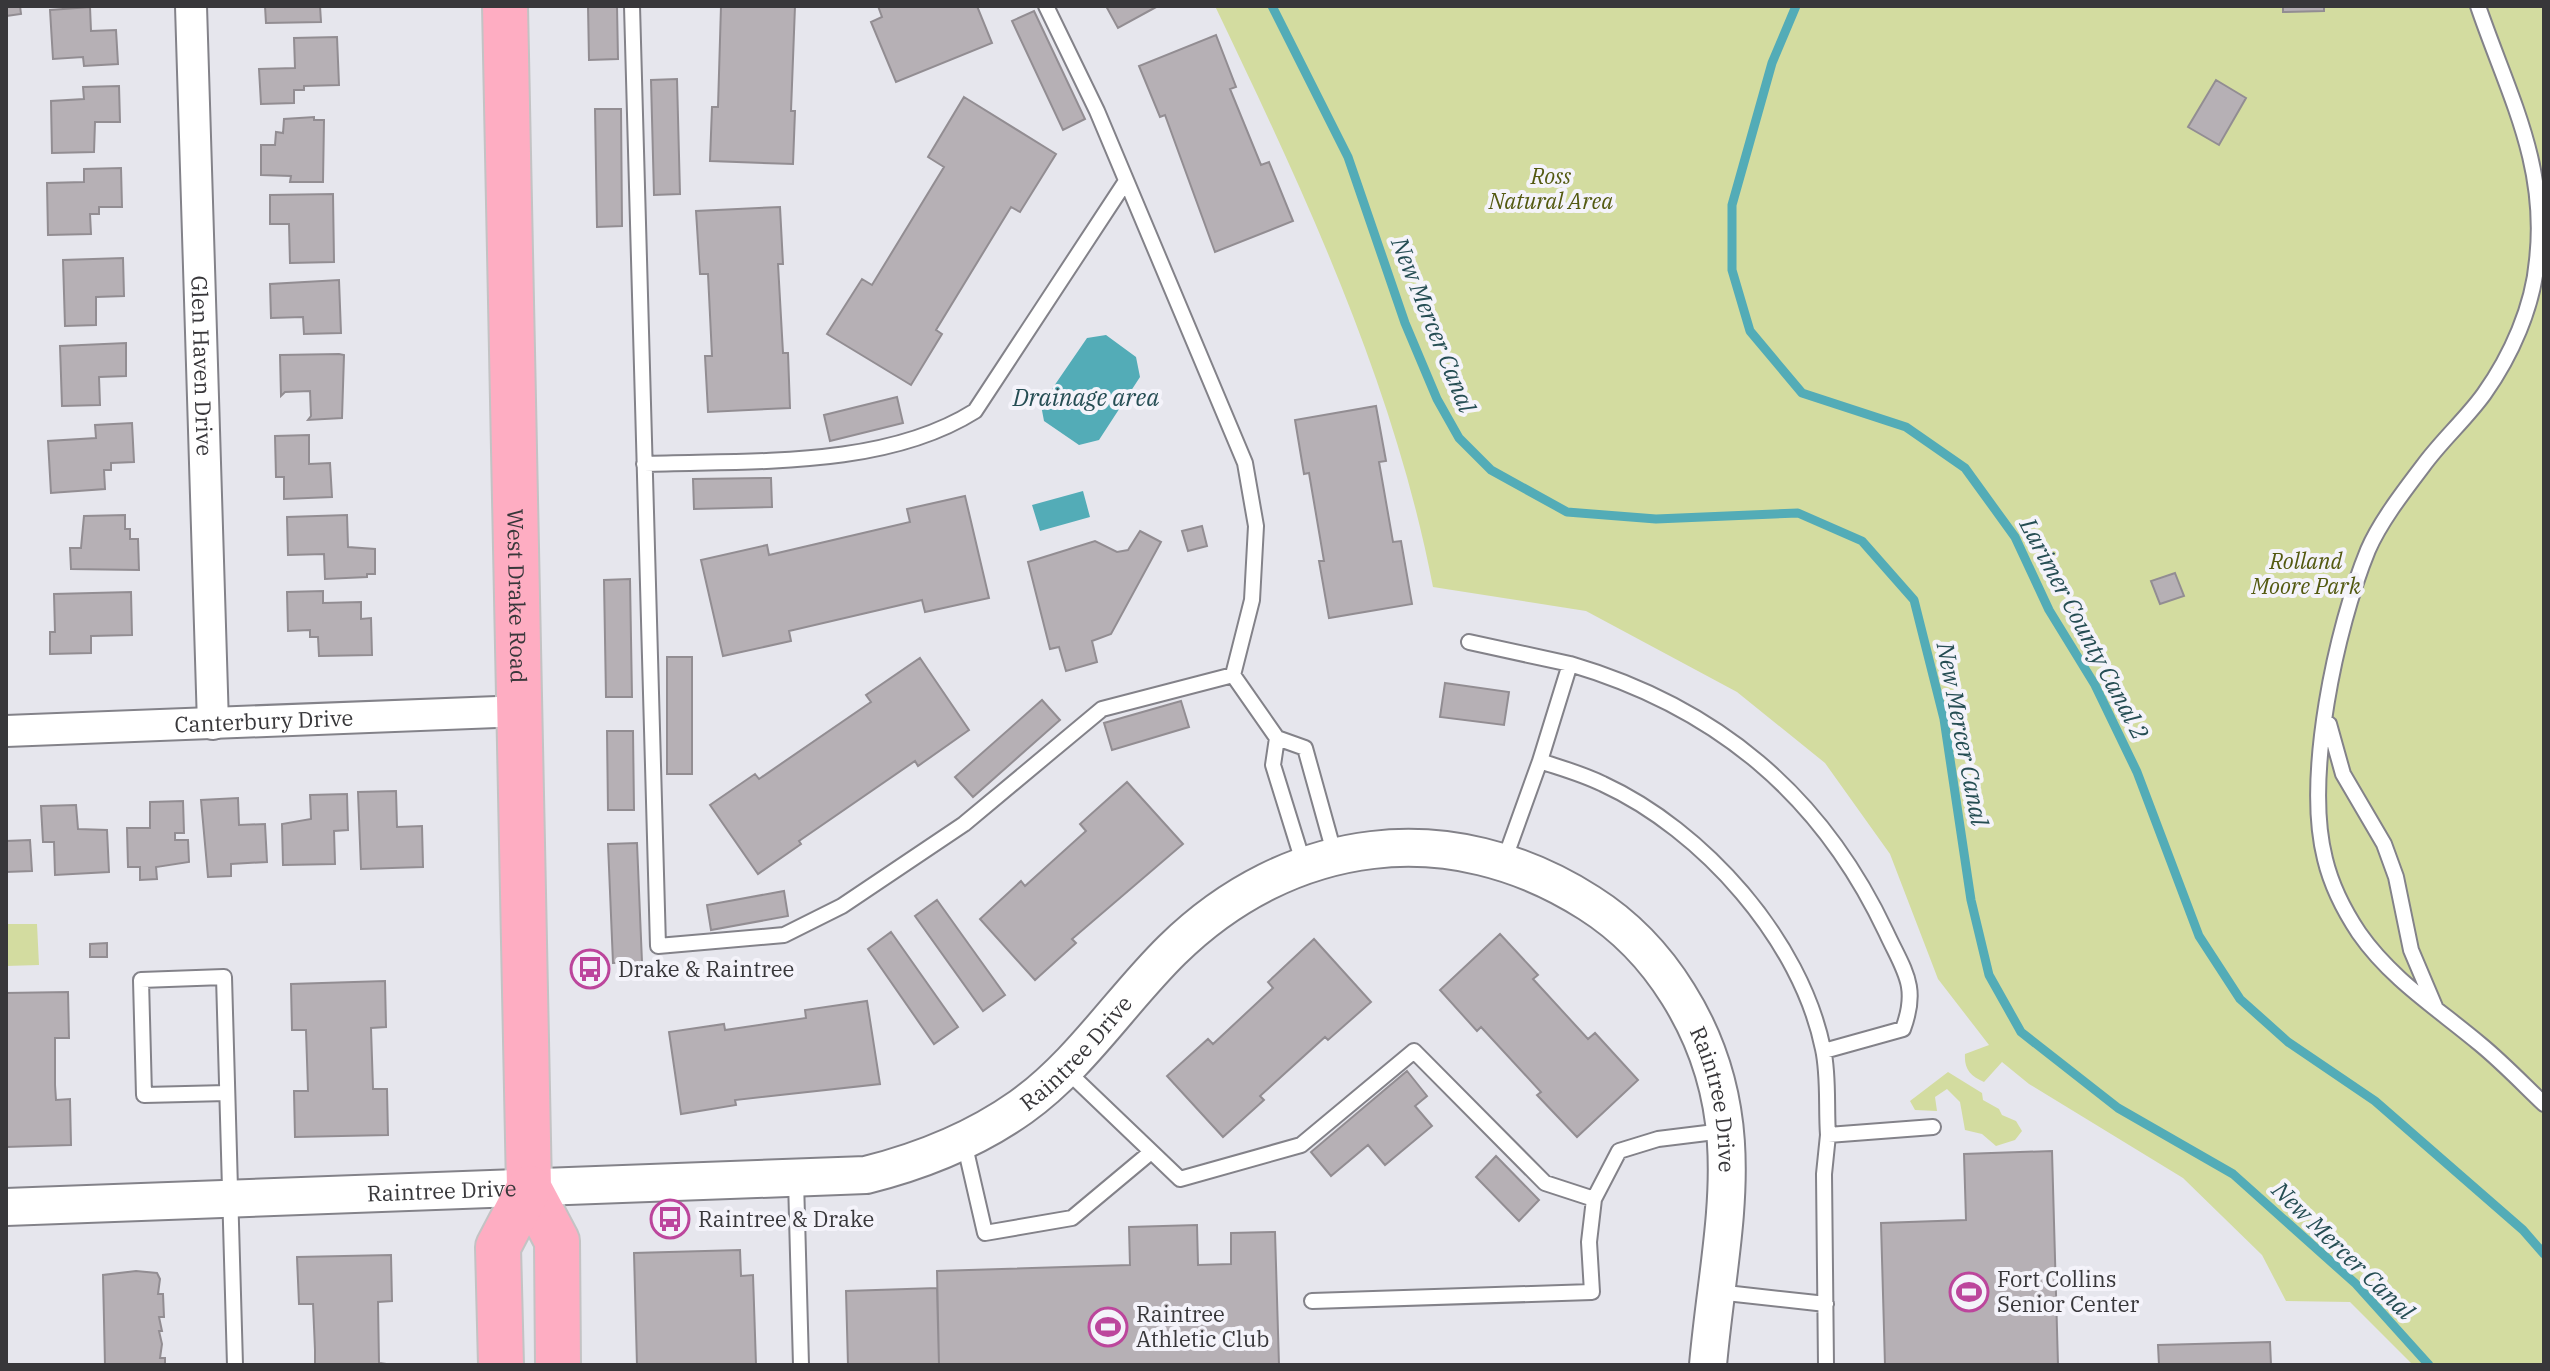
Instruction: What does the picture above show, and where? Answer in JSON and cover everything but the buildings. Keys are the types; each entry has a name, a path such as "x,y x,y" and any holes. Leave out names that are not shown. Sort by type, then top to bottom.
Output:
{"main road":[{"name":"West Drake Road","path":"505,6 522,711 529,1188 557,1241 558,1365"},
{"name":"West Drake Road","path":"501,1365 498,1247 529,1188"}],"street":[{"name":"Glen Haven Drive","path":"191,6 213,724"},
{"name":"Canterbury Drive","path":"6,731 522,711"},
{"name":"Raintree Drive","path":"6,1207 866,1175 917,1162 964,1142 1022,1106 1064,1068 1171,951 1235,898 1320,861 1427,848 1464,850 1504,861 1560,884 1631,933 1661,967 1707,1048 1720,1086 1727,1130 1726,1202 1708,1365"}],"lane":[{"path":"632,6 658,946 784,935 842,906 964,824 1102,709 1233,675"},
{"path":"1046,6 1126,181 1245,463 1256,526 1252,600 1233,675 1277,738 1305,748 1320,861"},
{"path":"2478,6 2530,146 2539,201 2537,263 2521,326 2500,369 2482,396 2423,466 2369,547 2338,648 2320,766 2319,812 2324,858 2335,888 2358,931 2377,956 2544,1104"},
{"path":"644,464 832,457 945,430 975,411 1126,181"},
{"path":"1469,642 1570,664 1613,677 1673,704 1768,767 1835,843 1864,884 1911,983 1912,1006 1903,1029 1824,1051"},
{"path":"1504,861 1570,664"},
{"path":"2327,715 2343,774 2384,844 2396,877 2411,950 2436,1010"},
{"path":"1277,738 1273,765 1320,861"},
{"path":"1540,761 1604,784 1664,821 1740,889 1788,959 1811,1008 1824,1051 1828,1135 1824,1174 1826,1365"},
{"path":"227,1093 144,1095 141,980 224,977 235,1365"},
{"path":"1064,1068 1180,1179 1301,1145 1414,1051 1545,1183 1594,1199"},
{"path":"1828,1135 1933,1127"},
{"path":"1312,1301 1592,1292 1589,1242 1594,1199 1619,1151 1658,1139 1727,1130"},
{"path":"964,1142 985,1233 1072,1218 1151,1152"},
{"path":"796,1180 801,1365"},
{"path":"1716,1292 1826,1304"}],"green space":[{"path":"1215,6 2544,6 2544,1365 2413,1365 2350,1302 2286,1301 2262,1255 2183,1178 2029,1084 2002,1062 1984,1082 1969,1071 1965,1054 1989,1045 1938,979 1890,854 1825,763 1737,692 1586,611 1433,587 1395,436 1343,290"},
{"path":"6,924 37,924 39,965 6,966"},
{"path":"1948,1072 1982,1093 1983,1100 1999,1109 2002,1115 2016,1121 2022,1131 2015,1140 1996,1146 1982,1134 1965,1130 1960,1102 1947,1089 1935,1097 1937,1111 1915,1110 1910,1101"}],"water":[{"name":"Drainage area","path":"1106,335 1136,357 1140,377 1099,440 1079,445 1044,421 1041,405 1087,338"},
{"path":"1083,491 1090,517 1040,531 1032,505"}],"waterway":[{"name":"New Mercer Canal","path":"1272,6 1348,157 1405,323 1437,399 1459,438 1491,470 1567,512 1656,519 1798,513 1862,541 1914,600 1944,719 1971,900 1989,975 2021,1032 2118,1108 2233,1174 2356,1284 2429,1365"},
{"name":"Larimer County Canal 2","path":"1796,6 1772,63 1732,205 1732,270 1750,331 1802,393 1906,427 1965,468 2015,537 2049,610 2095,685 2137,772 2199,936 2240,999 2288,1042 2375,1101 2523,1230 2544,1254"}],"place":[{"name":"Drake & Raintree","path":"590,969"},
{"name":"Raintree & Drake","path":"670,1219"},
{"name":"Fort Collins Senior Center","path":"1969,1292"},
{"name":"Raintree Athletic Club","path":"1108,1327"}],"park label":[{"name":"Ross Natural Area","path":"1551,188"},
{"name":"Rolland Moore Park","path":"2306,574"}]}
